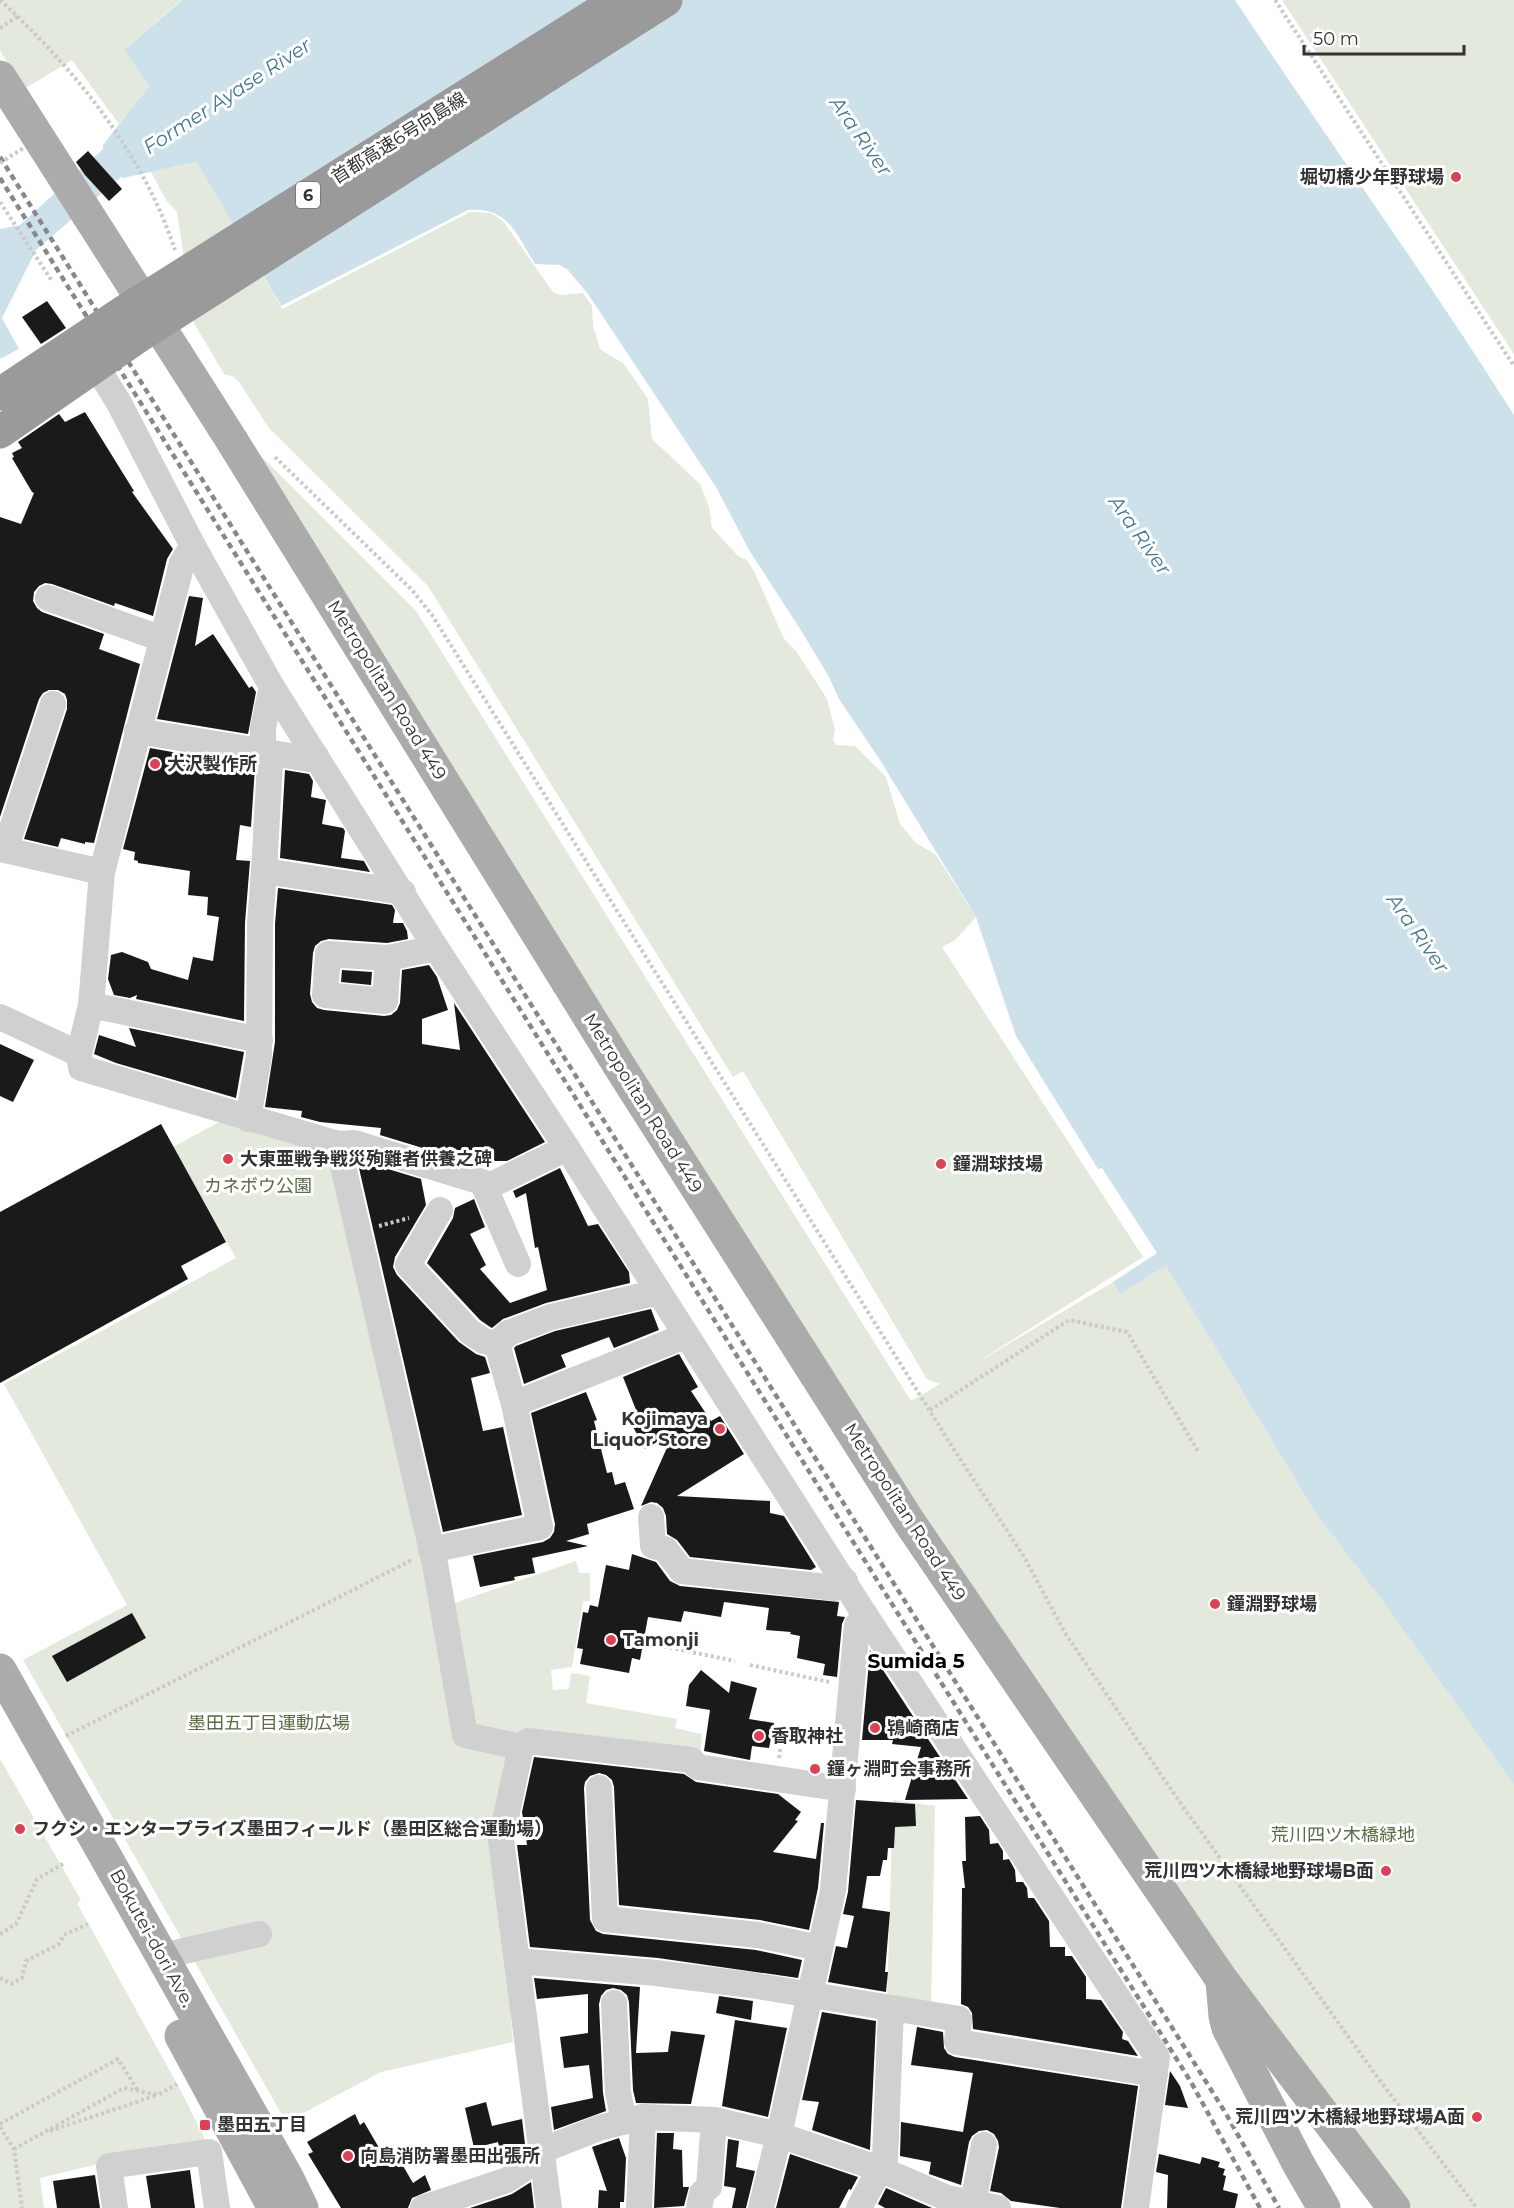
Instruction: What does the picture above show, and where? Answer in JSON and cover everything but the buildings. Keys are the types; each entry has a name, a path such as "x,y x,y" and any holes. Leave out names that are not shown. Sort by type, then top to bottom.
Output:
{"highway":[{"name":"首都高速6号向島線","path":"0,394 125,311 618,0"},
{"name":"首都高速6号向島線","path":"0,432 142,334 666,0"}],"main road":[{"path":"0,77 36,149"},
{"name":"Metropolitan Road 449","path":"36,149 85,212 229,435 614,1056 910,1523 1222,1980 1394,2208"},
{"name":"Bokutei-dori Ave.","path":"0,1670 288,2179 302,2208"},
{"name":"Bokutei-dori Ave.","path":"0,1716 231,2148 274,2208"},
{"name":"Metropolitan Road 449","path":"1222,1980 1228,2028 1323,2208"},
{"path":"231,2148 260,2208"}],"street":[{"path":"0,413 27,382 50,364 70,353 88,353 119,402 193,546 272,687 403,892 436,948 567,1148 865,1615 1157,2057 1136,2208"},
{"path":"193,546 182,563 102,872 91,1005 79,1054 81,1068 248,1119 338,1144 354,1143 482,1182 518,1264"},
{"path":"48,598 162,639"},
{"path":"248,1119 260,1040 260,923 270,762 263,753 265,738 263,728 272,687"},
{"path":"52,704 2,849 102,872"},
{"path":"137,731 263,753 309,759 316,756"},
{"path":"264,871 403,892"},
{"path":"388,958 436,948"},
{"path":"91,1005 260,1040"},
{"path":"0,1017 79,1054"},
{"path":"338,1144 431,1550 465,1735 521,1747"},
{"path":"485,1188 567,1148"},
{"path":"440,1210 408,1265 470,1332 484,1341 497,1344"},
{"path":"497,1344 508,1333 551,1317 659,1292"},
{"path":"514,1404 686,1336"},
{"path":"431,1550 540,1527 514,1404 497,1344"},
{"path":"651,1517 653,1546 665,1548 682,1570 836,1588 844,1581"},
{"path":"761,2208 833,1890 857,1625 865,1615"},
{"path":"549,2208 501,1840 521,1747 528,1741 691,1760 698,1767 843,1790"},
{"path":"599,1788 605,1919 758,1935 820,1948"},
{"path":"162,1956 259,1934"},
{"path":"517,1961 656,1973 751,1985 959,2019 957,2042 1155,2074"},
{"path":"614,2003 617,2080 634,2120 639,2208"},
{"path":"859,2208 885,2159 891,2009"},
{"path":"423,2208 507,2180 542,2157 548,2148 599,2128 634,2120 714,2120 779,2135 880,2169 947,2198 998,2208"},
{"path":"699,2208 702,2193 709,2187 714,2120"},
{"path":"973,2203 984,2145"},
{"path":"115,2208 109,2166 231,2148 217,2208"}],"path":[{"path":"0,0 18,16 85,89 113,127 166,223 178,259"},
{"path":"1275,0 1514,366"},
{"path":"0,28 18,16"},
{"path":"0,163 36,149"},
{"path":"0,203 45,274 52,281"},
{"path":"270,452 412,590 432,615 995,1515 1023,1555 1065,1633 1095,1680 1252,1905 1477,2208"},
{"path":"930,1410 1069,1320 1127,1332 1199,1453"},
{"path":"44,1747 431,1550"},
{"path":"652,1644 735,1661"},
{"path":"750,1665 852,1687"},
{"path":"774,1731 848,1740"},
{"path":"0,1934 16,1924 38,1879 63,1863"},
{"path":"0,1978 11,1984 22,1978 26,1961 59,1944 64,1935 88,1924"},
{"path":"22,2208 14,2149 0,2125 118,2059 138,2091"},
{"path":"40,2134 158,2095 183,2080"},
{"path":"14,2149 124,2088 158,2095"}],"green space":[{"path":"0,0 181,0 124,50 149,86 119,124 72,60 24,89 0,51"},
{"name":"堀切橋少年野球場","path":"1282,0 1514,0 1514,354"},
{"name":"荒川四ツ木橋緑地","path":"198,162 282,309 470,212 491,213 503,221 553,292 560,295 583,293 592,306 593,326 600,349 624,364 648,399 652,439 700,484 709,507 712,528 738,556 747,560 784,639 796,651 827,699 835,730 833,740 836,745 855,746 886,777 900,824 916,843 936,855 976,917 955,940 942,947 1143,1257 971,1366 1113,1282 1120,1294 1166,1266 1315,1512 1381,1599 1514,1785 1514,2208 1412,2208 1217,1951 864,1430 249,444 416,611 911,1401 940,1384 927,1379 743,1071 733,1077 428,586 269,428 239,382 234,377 224,374 194,323 177,212 166,200 151,172"},
{"name":"墨田五丁目運動広場","path":"223,1120 330,1151 449,1678 456,1740 512,1754 494,1837 513,2042 381,2072 286,2122 23,1660 127,1605 4,1384 236,1258 173,1147"},
{"path":"576,1561 579,1573 590,1573 590,1601 583,1601 572,1667 551,1670 553,1690 569,1689 571,1673 590,1676 586,1703 677,1719 675,1728 702,1734 700,1758 472,1730 449,1605"},
{"path":"0,1759 81,1900 77,1903 182,2093 208,2145 132,2156 40,2178 44,2208 0,2208"},
{"path":"893,1800 935,1806 931,2010 887,2002"}],"water":[{"path":"182,0 1235,0 1446,310 1514,415 1514,1785 1381,1599 1315,1512 1166,1266 1120,1294 1113,1282 1157,1253 1102,1168 1098,1169 1016,1036 976,917 880,760 839,699 829,677 802,632 749,550 716,487 588,294 567,269 559,265 535,264 516,233 502,218 482,210 468,210 281,306 197,162 121,177 36,250 2,318 19,349 0,359 0,229 20,225 103,149 103,145 149,86 124,50"}],"railway":[{"path":"0,157 1225,2112 1279,2208"},
{"path":"0,178 1191,2082 1260,2208"}],"place":[{"name":"堀切橋少年野球場","path":"1456,177"},
{"name":"大沢製作所","path":"155,764"},
{"name":"大東亜戦争戦災殉難者供養之碑","path":"228,1159"},
{"name":"鐘淵球技場","path":"941,1164"},
{"name":"Kojimaya Liquor Store","path":"720,1429"},
{"name":"鐘淵野球場","path":"1215,1604"},
{"name":"Tamonji","path":"611,1640"},
{"name":"鴇崎商店","path":"875,1728"},
{"name":"香取神社","path":"759,1736"},
{"name":"鐘ヶ淵町会事務所","path":"815,1769"},
{"name":"フクシ・エンタープライズ墨田フィールド（墨田区総合運動場）","path":"20,1829"},
{"name":"荒川四ツ木橋緑地野球場B面","path":"1386,1871"},
{"name":"荒川四ツ木橋緑地野球場A面","path":"1477,2117"},
{"name":"墨田五丁目","path":"205,2125"},
{"name":"向島消防署墨田出張所","path":"348,2156"}],"district":[{"name":"Sumida 5","path":"916,1661"}],"water label":[{"name":"Former Ayase River","path":"227,96"},
{"name":"Ara River","path":"861,136"},
{"name":"Ara River","path":"1140,535"},
{"name":"Ara River","path":"1418,933"}],"park label":[{"name":"カネボウ公園","path":"258,1186"}]}
